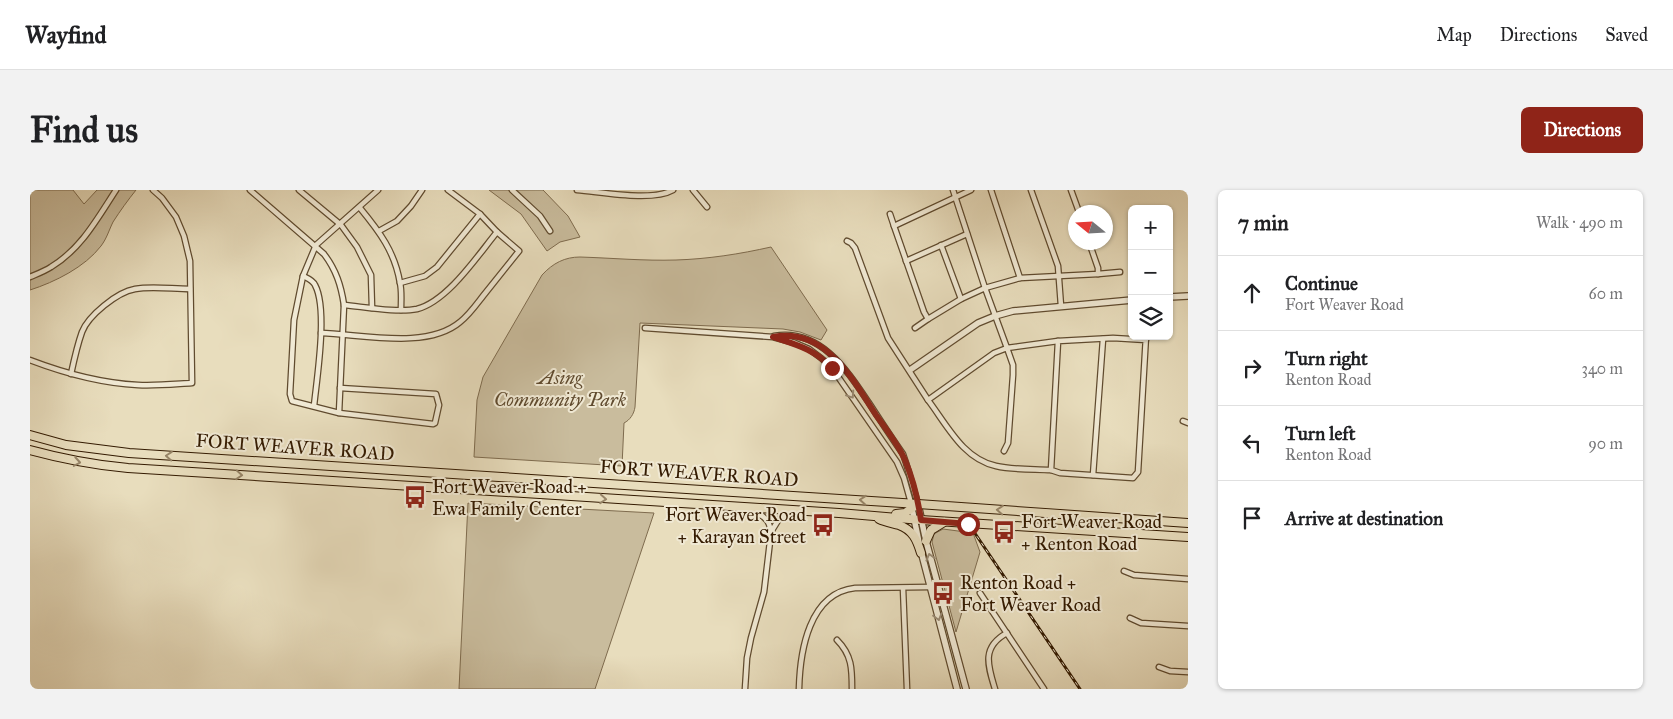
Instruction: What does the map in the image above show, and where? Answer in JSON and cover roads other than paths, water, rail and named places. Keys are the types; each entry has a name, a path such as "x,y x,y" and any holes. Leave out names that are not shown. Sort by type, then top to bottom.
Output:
{"main road":[{"name":"FORT WEAVER ROAD","path":"30,435 66,445 129,453 1188,522"},
{"name":"FORT WEAVER ROAD","path":"30,450 94,465 128,468 1188,537"},
{"path":"875,516 902,514 914,505"},
{"path":"875,516 910,531 921,553"},
{"path":"926,541 930,530 946,522"}],"street":[{"path":"30,277 51,267 75,249 116,190"},
{"path":"30,360 71,374 113,382 139,385 192,383 190,261 184,236 176,217 162,198 153,190"},
{"path":"250,190 316,246 333,266 342,288 344,305 338,413"},
{"path":"299,190 340,225 357,247 371,274 372,308"},
{"path":"340,388 436,394 438,405 437,418 434,424 338,413 292,400 290,394 294,320 303,276 316,246 378,190"},
{"path":"379,231 397,221 422,190"},
{"path":"321,333 404,339 422,338 448,330 460,322 470,311 519,251 480,214 448,190"},
{"path":"512,190 540,216 550,231"},
{"path":"577,190 645,197 667,194 673,190"},
{"path":"693,190 707,207"},
{"path":"953,190 985,288 1013,365 1008,443 1004,451"},
{"path":"894,226 971,190"},
{"path":"991,190 1020,278"},
{"path":"1031,190 1058,266 1061,306"},
{"path":"1071,190 1076,205"},
{"path":"360,208 379,231 393,256 400,283 401,310"},
{"path":"400,283 425,276 437,267 480,214"},
{"path":"890,214 928,319"},
{"path":"344,305 401,310 418,309 448,290 497,232"},
{"path":"906,261 967,234"},
{"path":"847,241 855,248 888,338 928,400 965,450 986,464 998,467 1133,478 1138,472 1146,340"},
{"path":"941,245 961,299"},
{"path":"1092,250 1098,274"},
{"path":"915,328 961,299 985,288 1020,278 1120,272"},
{"path":"303,276 314,282 322,306 314,406"},
{"path":"71,374 82,330 112,299 124,292 136,289 190,289"},
{"path":"1173,297 1188,296"},
{"path":"910,370 978,323 995,316 1013,311 1128,300"},
{"path":"645,328 773,337 789,336 805,339 826,350 842,364 902,454 906,463 914,505 926,541 966,689"},
{"path":"773,337 809,349 832,368 899,467 914,505"},
{"path":"928,400 994,353 1007,348 1058,341 1128,338"},
{"path":"1093,475 1102,339"},
{"path":"1051,470 1058,341"},
{"path":"744,508 764,517 770,525 771,533 764,592 748,653 745,689"},
{"path":"771,533 779,519 798,511"},
{"path":"918,520 921,553 957,689"},
{"path":"1124,571 1134,575 1188,579"},
{"path":"799,689 804,646 816,613 826,601 839,592 849,589 930,587"},
{"path":"903,588 907,689"},
{"path":"980,593 1044,689"},
{"path":"1130,618 1141,623 1188,626"},
{"path":"943,634 950,631"},
{"path":"995,689 989,669 989,655 994,641 1007,633"},
{"path":"837,640 844,647 850,658 852,689"},
{"path":"1159,667 1170,671 1188,672"}],"railway":[{"path":"968,523 1080,689"}],"place":[{"name":"Fort Weaver Road + Ewa Family Center","path":"415,497"},
{"name":"Fort Weaver Road + Karayan Street","path":"823,525"},
{"name":"Fort Weaver Road + Renton Road","path":"1004,532"},
{"name":"Renton Road + Fort Weaver Road","path":"943,593"}],"park label":[{"name":"Asing Community Park","path":"560,388"}]}
